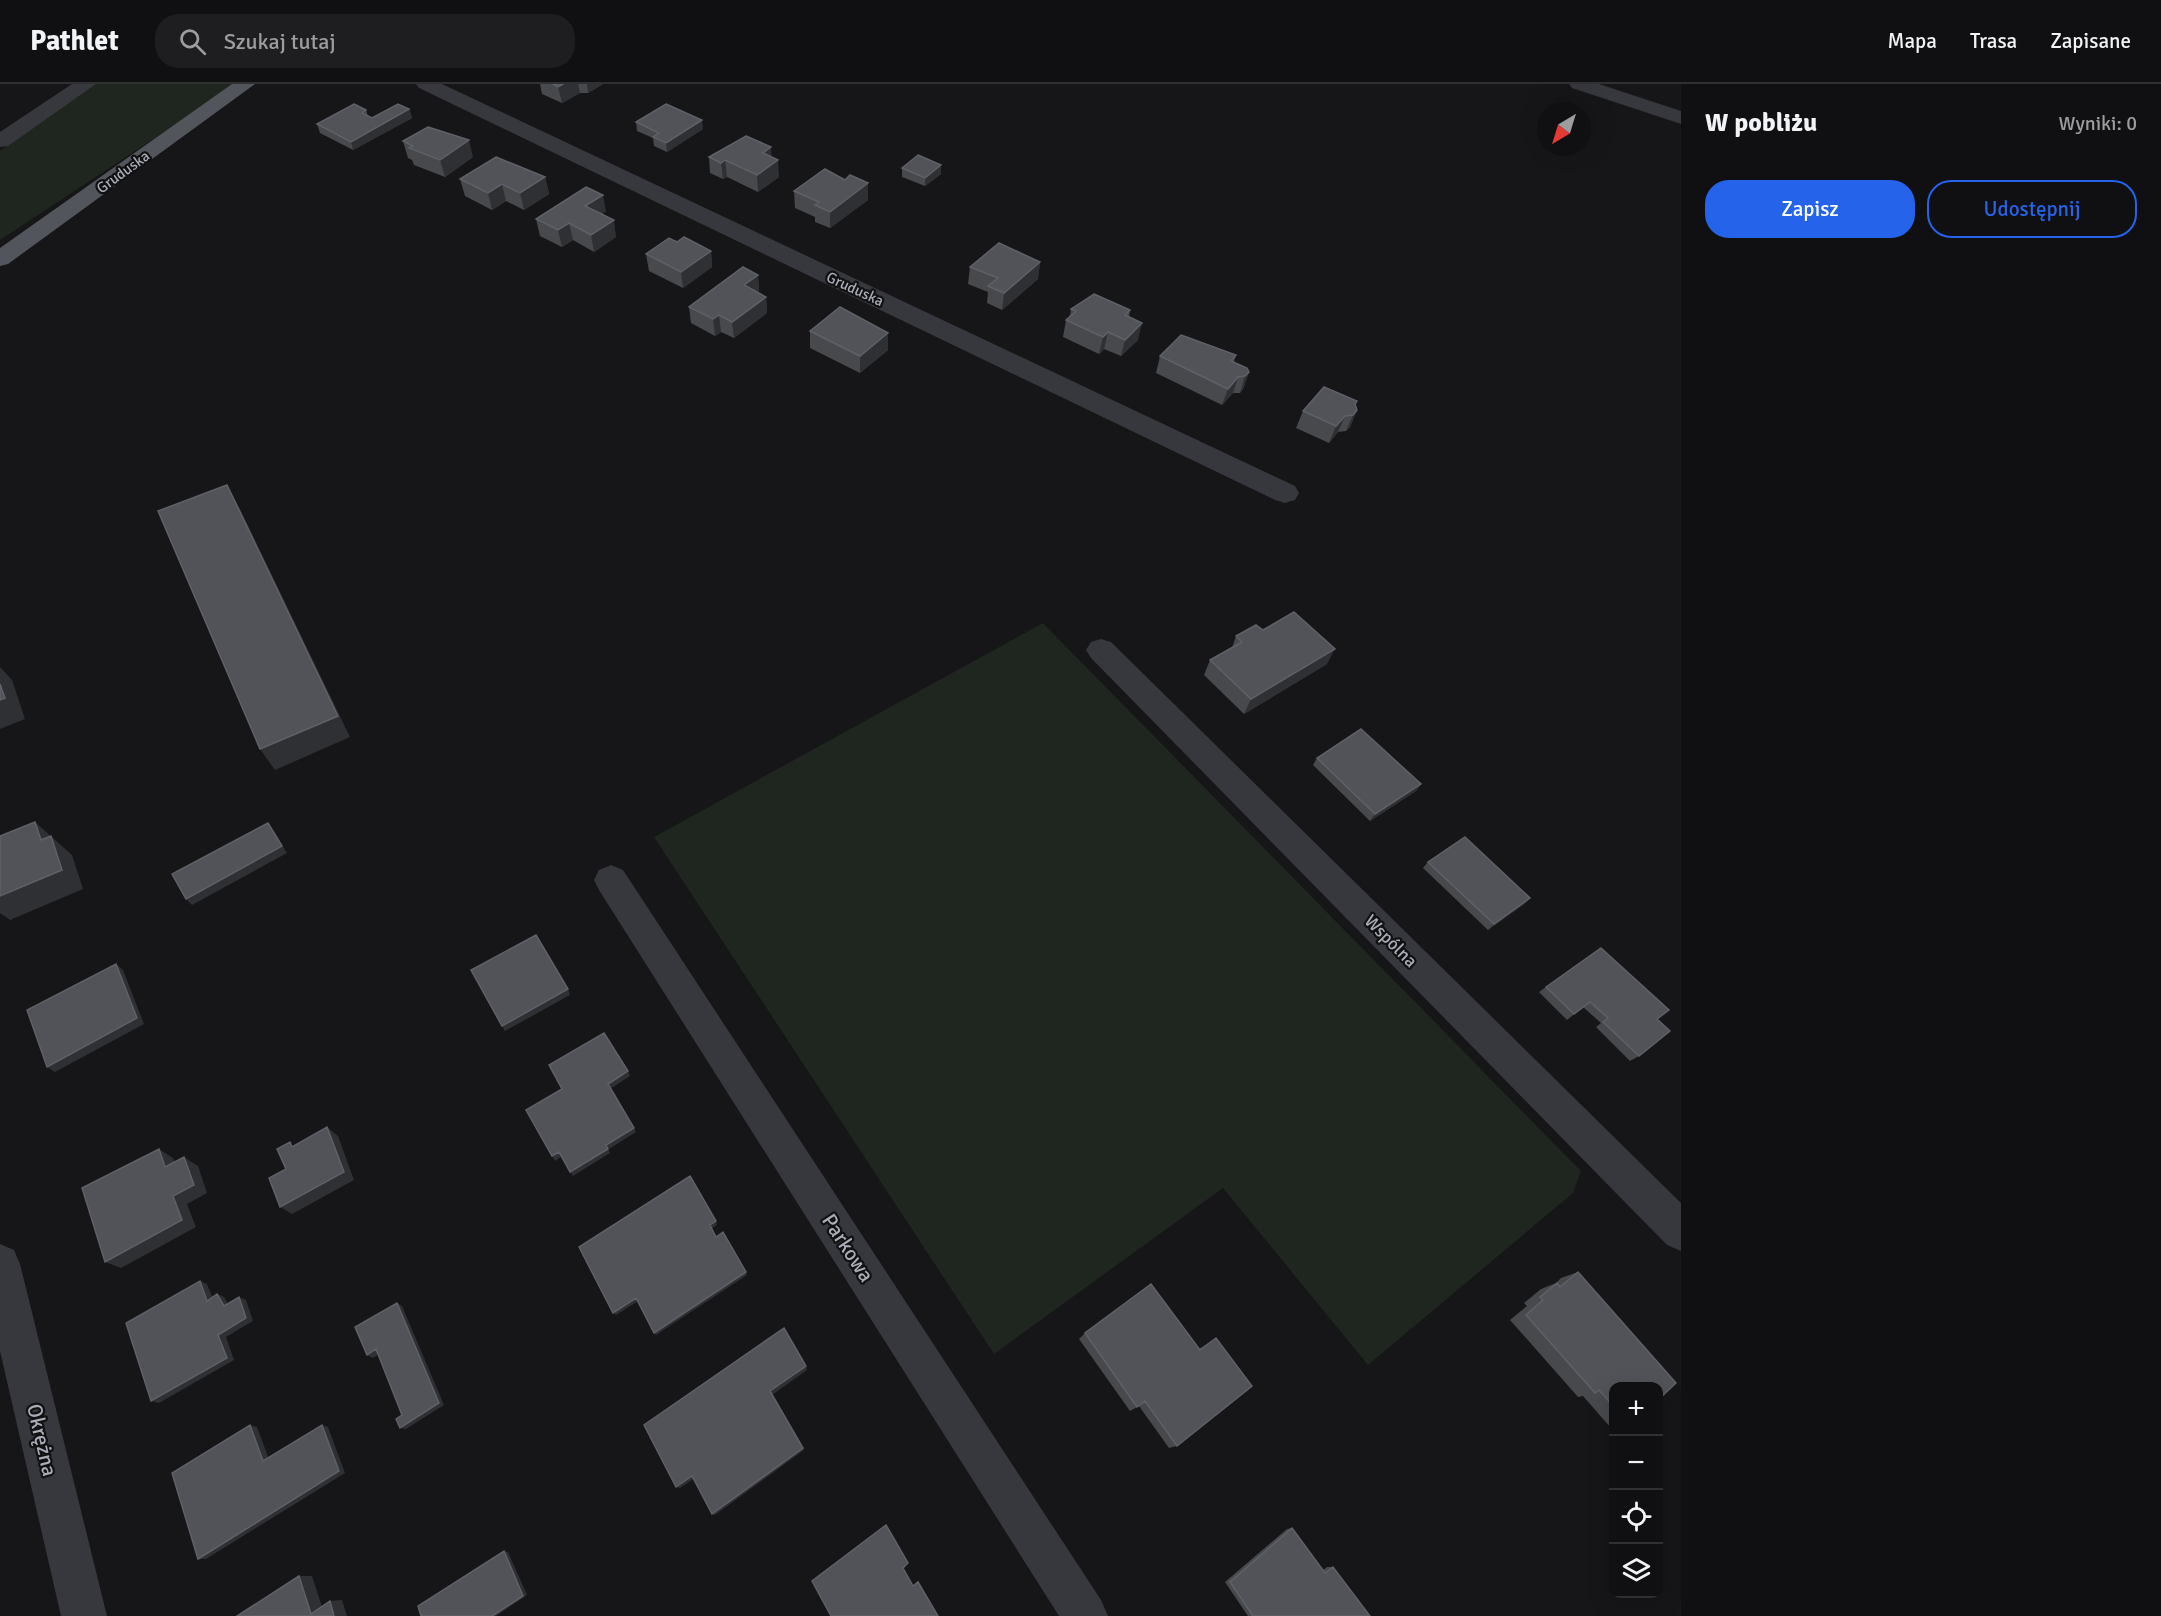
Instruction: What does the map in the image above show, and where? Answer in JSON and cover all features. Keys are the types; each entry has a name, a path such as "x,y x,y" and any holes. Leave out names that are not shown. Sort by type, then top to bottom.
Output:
{"main road":[{"name":"Gruduska","path":"0,259 245,84"}],"street":[{"path":"0,141 86,84"},
{"name":"Gruduska","path":"426,84 1285,494"},
{"path":"1579,84 1681,118"},
{"name":"Wspólna","path":"1101,650 1681,1231"},
{"name":"Parkowa","path":"611,880 1085,1616"},
{"name":"Okrężna","path":"0,1264 84,1616"}],"shaded area":[{"path":"94,84 237,84 0,240 0,151"},
{"path":"1043,623 1581,1171 1573,1193 1368,1365 1223,1188 994,1354 654,837"}],"building":[{"path":"354,104 366,110 362,113 372,118 398,104 409,109 351,142 317,124"},
{"path":"666,104 702,120 666,143 653,137 659,133 636,122"},
{"path":"428,127 469,140 440,160 409,148 413,146 403,141"},
{"path":"746,136 771,147 763,153 778,160 757,175 725,160 721,163 709,157"},
{"path":"918,155 941,165 925,178 902,168"},
{"path":"496,157 545,177 520,193 502,184 488,193 460,179"},
{"path":"825,169 845,180 850,175 868,183 830,212 815,205 819,202 794,191"},
{"path":"586,187 603,195 585,206 614,220 591,235 569,223 558,230 536,219"},
{"path":"684,237 711,251 681,272 646,254 669,238 677,242"},
{"path":"999,243 1040,262 1004,293 988,286 998,278 970,267"},
{"path":"743,267 758,275 744,285 766,297 732,322 719,315 713,319 689,307"},
{"path":"1094,294 1130,310 1125,315 1142,323 1125,340 1108,332 1103,337 1066,320 1076,311 1071,309"},
{"path":"840,307 888,333 860,356 810,331"},
{"path":"1181,335 1236,355 1231,361 1247,368 1249,372 1245,376 1238,377 1228,389 1160,356"},
{"path":"1324,387 1357,401 1355,404 1357,410 1353,415 1345,416 1336,426 1303,411"},
{"path":"227,485 338,716 260,749 158,511"},
{"path":"1294,612 1335,649 1251,699 1210,660 1242,642 1236,636 1256,625 1263,630"},
{"path":"0,684 5,698 0,700"},
{"path":"1361,729 1421,784 1375,814 1317,758"},
{"path":"35,822 41,840 51,836 62,870 0,896 0,836"},
{"path":"268,823 282,846 186,899 172,874"},
{"path":"1465,837 1530,898 1494,924 1428,862"},
{"path":"536,935 568,989 502,1026 471,970"},
{"path":"1601,948 1669,1010 1657,1019 1670,1031 1639,1056 1603,1022 1608,1018 1590,1002 1574,1014 1546,987"},
{"path":"116,964 137,1018 47,1067 27,1010"},
{"path":"604,1033 628,1071 608,1084 634,1128 606,1145 608,1149 570,1172 559,1152 552,1156 526,1110 562,1089 549,1065"},
{"path":"327,1127 344,1172 280,1207 269,1178 286,1169 277,1149 290,1142 292,1147"},
{"path":"159,1149 165,1167 184,1157 194,1185 173,1196 182,1220 105,1262 82,1188"},
{"path":"690,1176 716,1221 710,1225 716,1237 723,1232 746,1272 654,1333 636,1298 613,1313 579,1247"},
{"path":"1578,1272 1676,1383 1663,1395 1663,1382 1609,1382 1609,1401 1599,1390 1595,1393 1526,1315 1543,1300 1540,1297 1557,1283 1560,1287"},
{"path":"200,1281 207,1301 217,1294 224,1306 239,1297 246,1318 218,1335 227,1358 151,1401 126,1323"},
{"path":"1151,1284 1200,1350 1216,1338 1252,1386 1177,1446 1145,1401 1137,1407 1085,1333"},
{"path":"397,1303 439,1403 400,1428 396,1419 402,1415 376,1349 367,1355 355,1327"},
{"path":"784,1328 806,1366 770,1391 803,1448 712,1514 692,1476 676,1487 644,1425"},
{"path":"250,1425 263,1461 322,1425 339,1471 198,1559 172,1473"},
{"path":"886,1525 908,1563 903,1568 913,1586 918,1582 938,1616 831,1616 812,1581"},
{"path":"1292,1528 1325,1573 1333,1567 1370,1616 1253,1616 1230,1582"},
{"path":"504,1551 523,1596 492,1616 421,1616 418,1606"},
{"path":"299,1576 311,1614 330,1601 334,1616 237,1616"}]}
